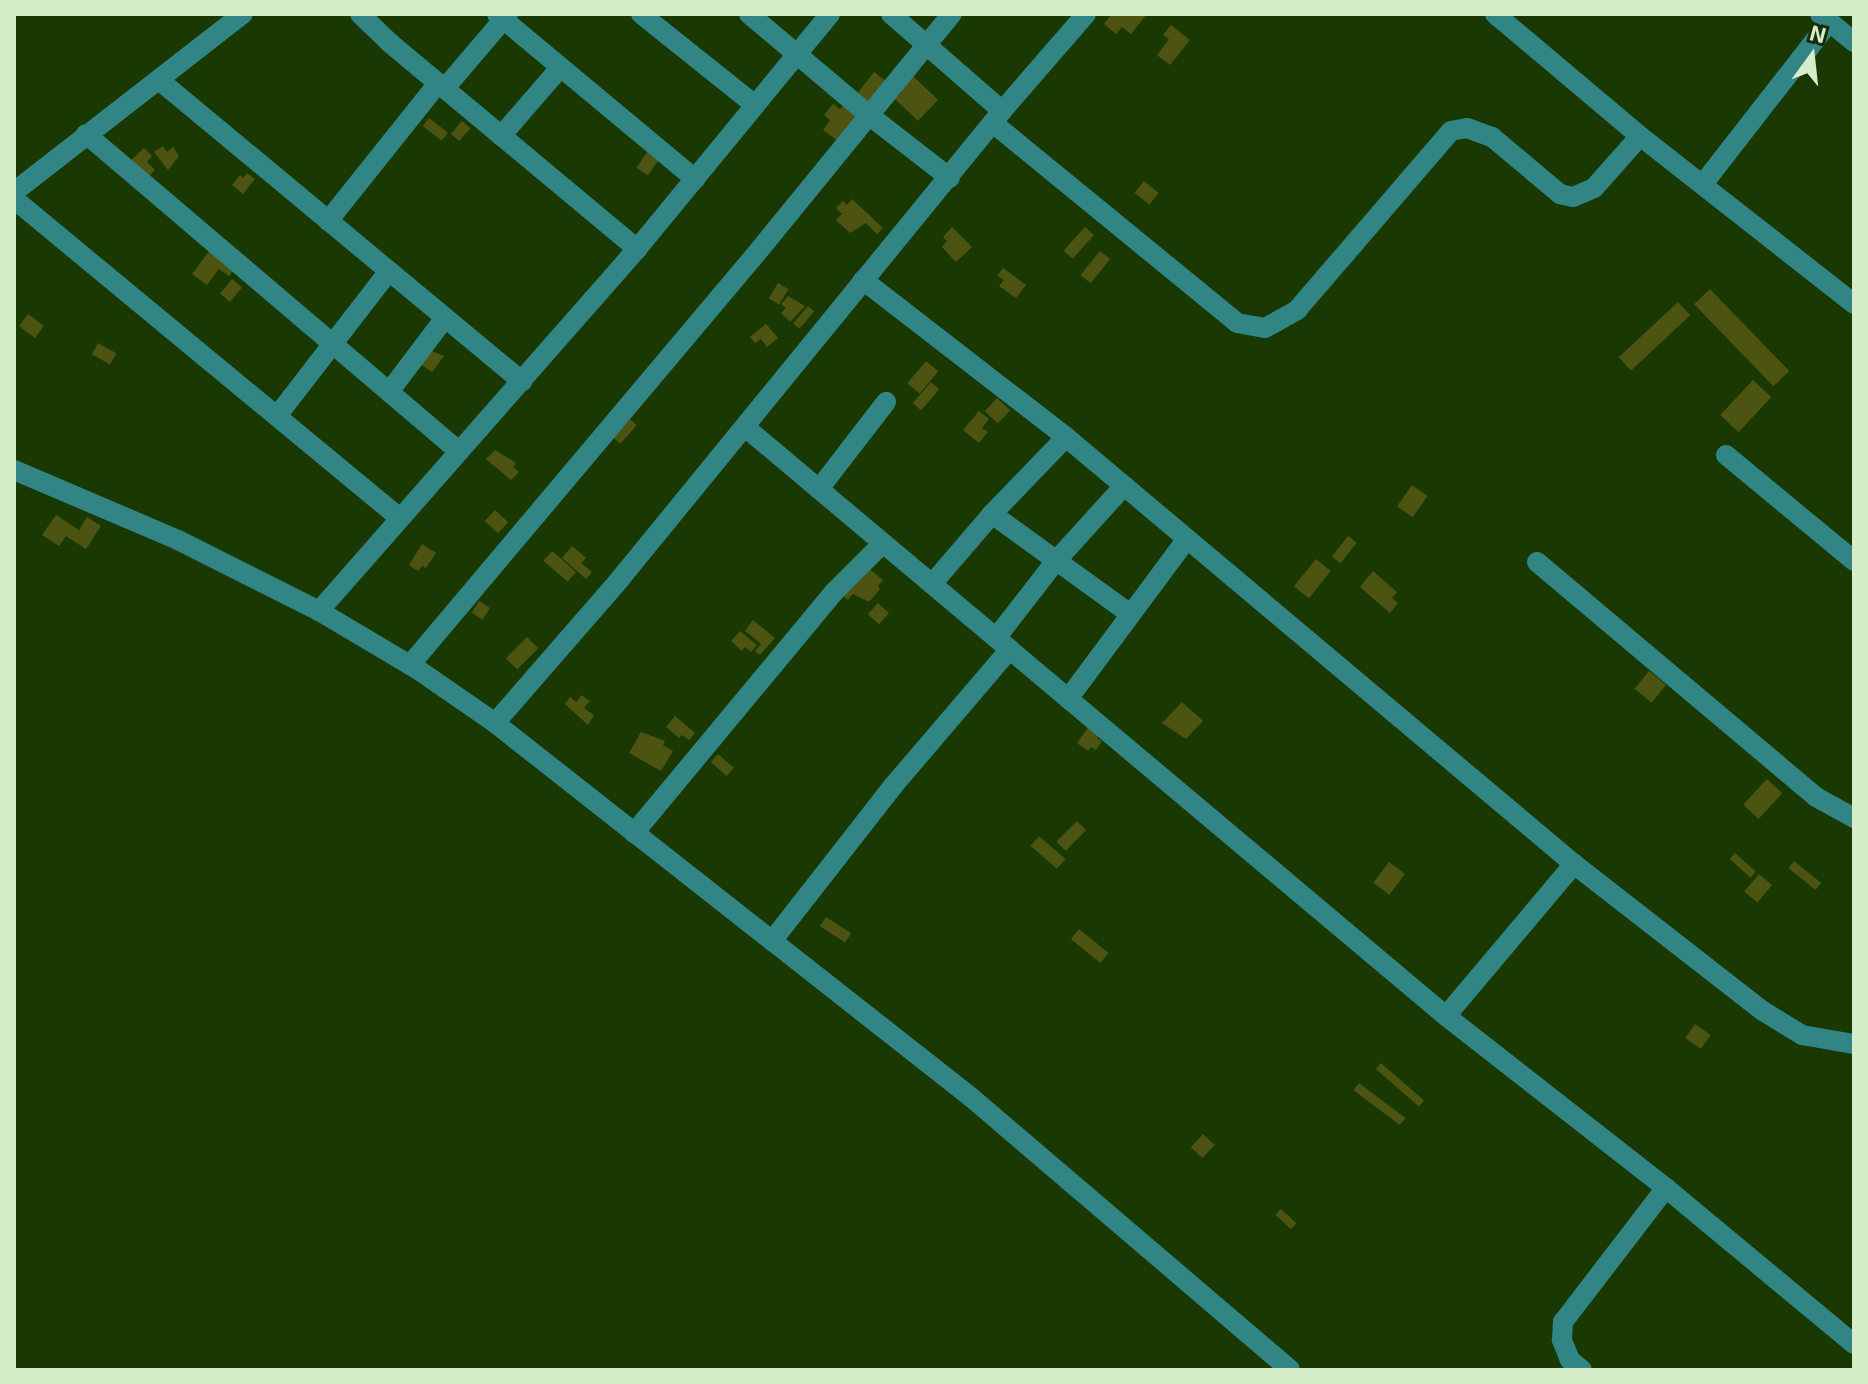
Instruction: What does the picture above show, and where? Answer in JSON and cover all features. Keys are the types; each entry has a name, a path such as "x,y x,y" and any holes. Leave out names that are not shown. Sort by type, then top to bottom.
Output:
{"street":[{"path":"14,192 243,14"},
{"path":"360,14 441,86 637,249"},
{"path":"641,14 755,105"},
{"path":"749,14 870,116 950,178"},
{"path":"319,611 457,450 637,249 830,14"},
{"path":"891,14 997,117 1237,323 1265,328 1297,310 1451,131 1467,128 1492,137 1560,194 1573,197 1594,188 1640,136"},
{"path":"410,665 452,620 559,486 952,14"},
{"path":"495,723 745,427 997,117 1086,14"},
{"path":"1495,14 1640,136 1854,304"},
{"path":"328,221 503,16 560,68 695,179"},
{"path":"1703,184 1824,18 1854,42"},
{"path":"501,136 560,68"},
{"path":"159,80 522,381"},
{"path":"86,134 457,450"},
{"path":"14,199 399,517"},
{"path":"277,416 389,271"},
{"path":"863,280 1066,437 1574,864 1763,1011 1802,1035 1854,1044"},
{"path":"389,392 445,318"},
{"path":"819,489 886,402"},
{"path":"745,427 1446,1016 1666,1188 1854,1344"},
{"path":"932,584 992,514 1066,437"},
{"path":"1726,455 1854,561"},
{"path":"14,470 178,540 319,611 410,665 495,723 972,1098 1290,1370"},
{"path":"772,941 1003,644 1055,562 1124,486"},
{"path":"992,514 1130,614"},
{"path":"1068,699 1187,539"},
{"path":"634,833 834,592 883,543"},
{"path":"1537,562 1816,797 1854,818"},
{"path":"1446,1016 1574,864"},
{"path":"1582,1370 1570,1360 1562,1340 1563,1322 1666,1188"}],"building":[{"path":"1112,14 1147,14 1131,34 1122,27 1116,34 1104,24"},
{"path":"1171,25 1190,40 1170,65 1157,55 1169,39 1163,35"},
{"path":"874,72 887,82 868,105 856,96"},
{"path":"910,73 938,100 918,121 895,99 902,92 897,87"},
{"path":"847,101 860,111 838,141 823,130 830,120 824,115 833,104 840,109"},
{"path":"429,118 448,133 442,141 423,126"},
{"path":"462,121 470,128 459,141 451,134"},
{"path":"163,146 167,152 173,147 179,156 168,170 154,152"},
{"path":"144,148 152,156 147,162 155,170 145,180 128,163"},
{"path":"647,152 659,160 648,176 636,168"},
{"path":"247,173 255,179 243,194 232,185 240,175 243,178"},
{"path":"1144,181 1159,193 1149,205 1135,193"},
{"path":"852,199 883,228 877,234 866,223 850,233 836,220 842,214 836,208 843,201 847,205"},
{"path":"952,227 972,247 956,262 942,247 947,241 943,237"},
{"path":"1085,227 1094,235 1073,259 1064,251"},
{"path":"210,250 235,268 229,276 219,269 207,285 192,274"},
{"path":"1100,251 1110,259 1091,283 1080,275"},
{"path":"1003,268 1026,285 1016,298 999,286 1004,280 997,276"},
{"path":"232,279 242,287 230,302 220,294"},
{"path":"778,283 788,289 779,305 769,298"},
{"path":"1710,289 1789,371 1773,386 1694,304"},
{"path":"788,296 805,306 790,322 781,313 786,308 781,304"},
{"path":"1678,302 1690,315 1631,370 1619,357"},
{"path":"808,306 814,311 799,329 793,324"},
{"path":"28,314 44,326 35,338 19,326"},
{"path":"766,324 778,338 767,347 761,339 755,343 750,337"},
{"path":"98,343 116,353 110,365 92,354"},
{"path":"427,349 444,356 432,372 417,362"},
{"path":"926,361 938,371 920,393 907,383"},
{"path":"1753,380 1771,397 1739,432 1720,415"},
{"path":"931,382 939,389 921,410 913,403"},
{"path":"997,398 1010,410 998,423 985,411"},
{"path":"979,411 989,419 982,428 988,432 979,443 963,430"},
{"path":"630,419 637,425 620,444 614,438"},
{"path":"495,450 516,463 513,467 519,472 511,480 486,459"},
{"path":"1412,485 1428,496 1413,517 1397,506"},
{"path":"495,510 508,522 498,533 485,521"},
{"path":"56,515 79,530 87,517 101,526 86,549 66,536 59,546 42,535"},
{"path":"1348,536 1357,543 1341,563 1332,556"},
{"path":"422,544 436,553 426,568 422,566 418,571 409,565"},
{"path":"572,546 586,558 581,563 592,572 586,579 562,558"},
{"path":"552,551 576,572 568,582 543,561"},
{"path":"1316,559 1331,571 1309,598 1294,586"},
{"path":"867,567 883,580 878,586 880,589 869,602 853,594 848,600 843,596"},
{"path":"1373,571 1397,592 1392,598 1398,603 1390,613 1360,587"},
{"path":"479,601 490,608 483,620 472,613"},
{"path":"878,603 889,613 879,624 868,614"},
{"path":"753,620 775,638 760,655 755,651 761,644 745,631"},
{"path":"740,631 757,645 751,652 745,647 742,651 731,641"},
{"path":"527,637 538,648 517,670 506,658"},
{"path":"1649,671 1666,685 1652,703 1635,689"},
{"path":"581,695 590,701 584,708 594,715 588,725 565,704 570,697 577,702"},
{"path":"1182,702 1203,721 1186,739 1162,723"},
{"path":"675,716 695,733 689,740 682,735 679,738 666,727"},
{"path":"1090,725 1101,733 1097,738 1102,741 1096,750 1091,747 1088,751 1077,743"},
{"path":"641,732 665,741 663,745 673,751 661,771 629,753"},
{"path":"718,754 734,768 727,776 711,762"},
{"path":"1767,779 1782,793 1758,819 1743,805"},
{"path":"1077,821 1086,830 1066,851 1056,842"},
{"path":"1039,836 1065,859 1057,869 1030,846"},
{"path":"1735,853 1756,872 1750,878 1730,859"},
{"path":"1794,861 1821,883 1816,890 1788,868"},
{"path":"1389,862 1405,874 1389,895 1373,883"},
{"path":"1759,874 1772,885 1757,903 1744,892"},
{"path":"826,917 851,933 845,943 820,926"},
{"path":"1079,929 1109,953 1100,963 1071,939"},
{"path":"1695,1024 1711,1035 1701,1049 1685,1038"},
{"path":"1381,1063 1424,1100 1419,1106 1376,1069"},
{"path":"1359,1083 1405,1118 1400,1125 1354,1090"},
{"path":"1203,1134 1215,1145 1202,1158 1191,1147"},
{"path":"1281,1209 1296,1223 1291,1229 1276,1215"}]}
